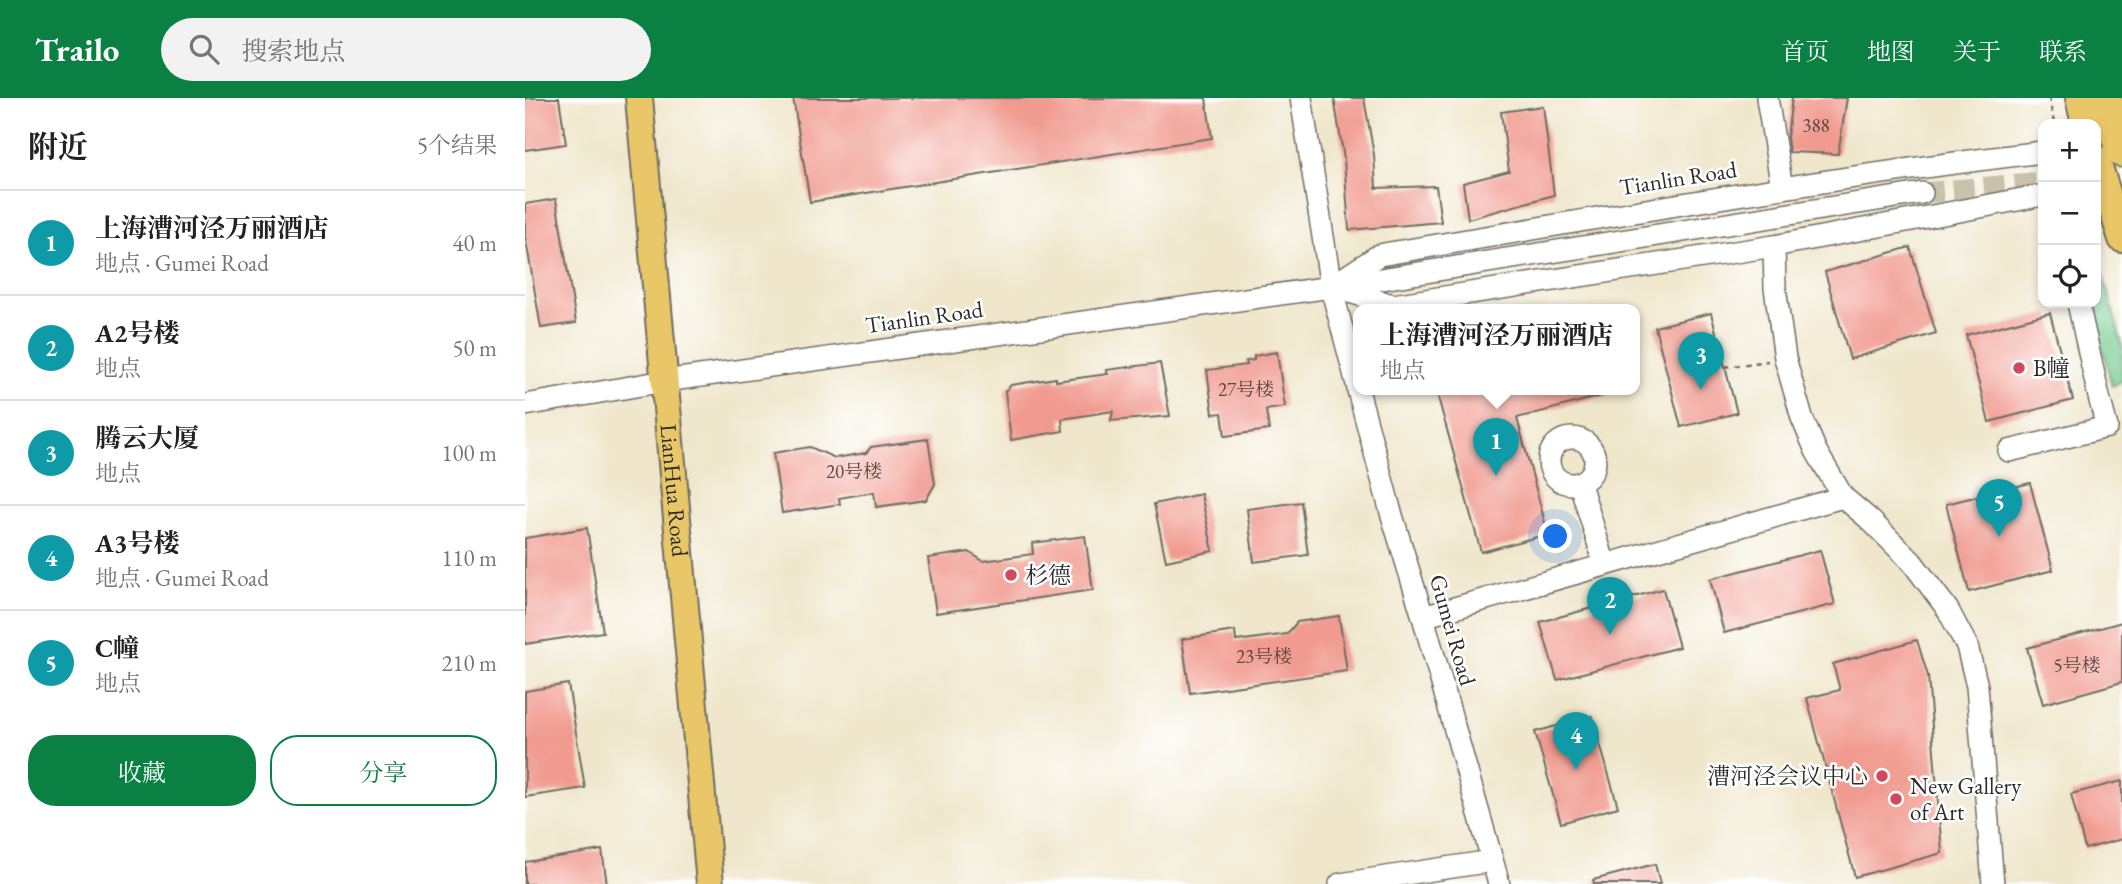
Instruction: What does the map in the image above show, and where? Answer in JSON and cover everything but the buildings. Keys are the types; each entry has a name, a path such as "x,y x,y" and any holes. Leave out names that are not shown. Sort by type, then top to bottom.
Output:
{"highway":[{"path":"2105,98 2122,151"}],"main road":[{"name":"LianHua Road","path":"639,98 711,884"},
{"path":"2100,182 2103,201 2122,239"}],"street":[{"name":"Gumei Road","path":"1301,98 1331,287 1353,370"},
{"path":"1767,98 1782,188"},
{"name":"Tianlin Road","path":"1331,287 1379,255 1929,165 2038,153"},
{"path":"1929,165 1941,215"},
{"name":"Tianlin Road","path":"525,405 664,381 1331,287 1922,193"},
{"name":"Tianlin Road","path":"1399,304 1774,246 2038,196"},
{"path":"1774,246 1775,288 1785,358 1802,418 1816,451 1843,497 1912,562 1948,610 1967,646 1977,686 1993,884"},
{"name":"Tianlin Road","path":"1331,287 1390,304"},
{"path":"2009,451 2108,427 2079,308"},
{"name":"Gumei Road","path":"1360,395 1499,884"},
{"path":"1580,484 1605,565"},
{"path":"1423,617 1843,497"},
{"path":"1339,884 1492,860"}],"path":[{"path":"2049,98 2054,119"},
{"path":"1725,366 1785,358"}],"green space":[{"path":"2101,266 2122,344 2122,381 2112,386 2093,308 2101,308"}],"tunnel":[{"path":"1922,193 2038,182"}],"place":[{"name":"B幢","path":"2019,368"},
{"name":"腾云大厦","path":"1701,390"},
{"name":"上海漕河泾万丽酒店","path":"1496,476"},
{"name":"C幢","path":"1999,537"},
{"name":"杉德","path":"1011,575"},
{"name":"A2号楼","path":"1610,635"},
{"name":"A3号楼","path":"1576,770"},
{"name":"漕河泾会议中心","path":"1882,776"},
{"name":"New Gallery of Art","path":"1896,799"}]}
